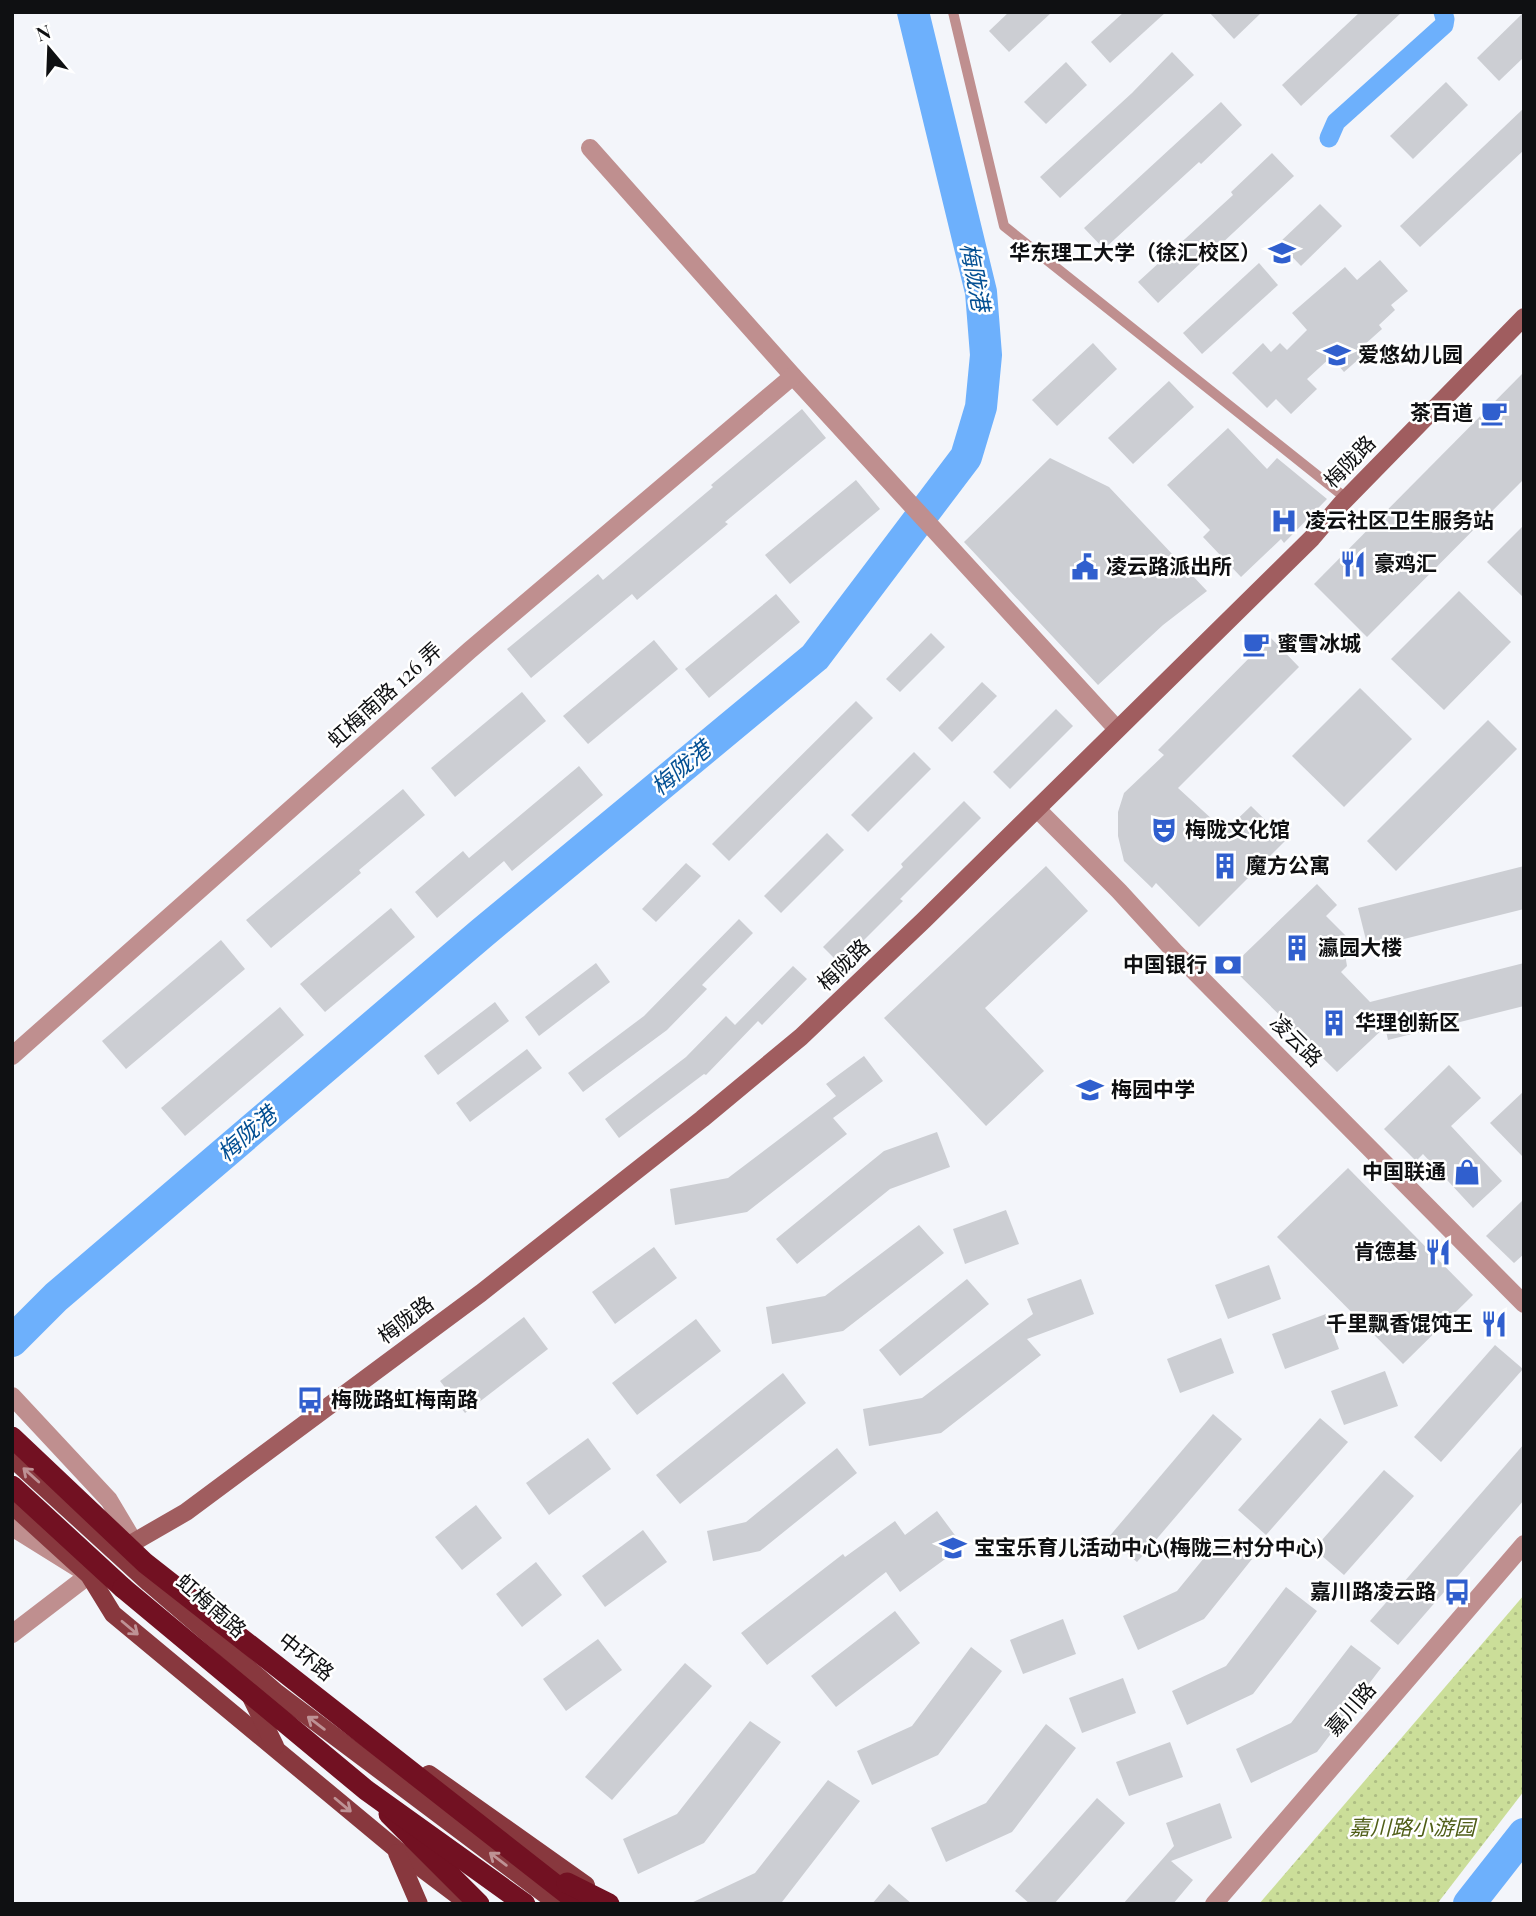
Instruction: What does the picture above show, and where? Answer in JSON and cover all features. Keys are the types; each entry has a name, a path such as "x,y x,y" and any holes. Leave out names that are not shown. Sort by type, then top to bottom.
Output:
{"highway":[{"name":"中环路","path":"12,1437 145,1563 580,1904"},
{"path":"12,1486 123,1588 366,1790 525,1904"},
{"path":"366,1790 479,1904"},
{"path":"540,1870 609,1904"}],"main road":[{"name":"虹梅南路","path":"12,1458 118,1555 285,1699 553,1903"},
{"name":"虹梅南路","path":"12,1505 89,1575 113,1614 396,1849 469,1904"},
{"name":"虹梅南路","path":"134,1542 327,1700 573,1878 616,1904"},
{"name":"虹梅南路","path":"89,1575 127,1593 518,1904"},
{"path":"265,1650 285,1699"},
{"path":"247,1689 277,1750"},
{"path":"396,1849 419,1904"}],"street":[{"path":"590,148 793,376 1116,728"},
{"name":"梅陇路","path":"118,1555 134,1542 186,1512 481,1293 702,1119 801,1037 1302,548 1524,317"},
{"name":"虹梅南路 126 弄","path":"12,1056 470,650 793,376"},
{"name":"凌云路","path":"1037,809 1524,1304"},
{"path":"12,1396 108,1500 134,1542"},
{"path":"12,1527 89,1575 12,1634"},
{"name":"嘉川路","path":"1214,1904 1524,1544"},
{"path":"553,1903 573,1878"}],"lane":[{"path":"953,12 1004,226 1347,499"}],"green space":[{"name":"嘉川路小游园","path":"1524,1595 1524,1791 1437,1904 1259,1904"}],"building":[{"path":"1009,12 1052,12 1009,52 989,31"},
{"path":"1124,12 1166,12 1110,63 1091,42"},
{"path":"1209,12 1262,12 1234,39"},
{"path":"1360,12 1402,12 1301,106 1282,85"},
{"path":"1524,12 1524,57 1499,81 1477,58"},
{"path":"1172,52 1194,75 1060,198 1040,177 1132,93"},
{"path":"1066,62 1087,85 1046,124 1024,102"},
{"path":"1446,82 1468,105 1413,159 1390,136"},
{"path":"1221,102 1242,125 1104,249 1084,228"},
{"path":"1524,108 1524,150 1420,247 1400,226"},
{"path":"1272,153 1294,176 1158,303 1138,282 1233,195 1231,192"},
{"path":"1320,204 1342,226 1301,266 1279,243"},
{"path":"1380,260 1408,291 1391,305 1395,310 1379,325 1382,329 1363,346 1368,351 1344,372 1331,357 1307,379 1317,389 1291,414 1276,399 1267,408 1232,373 1263,343 1271,352 1280,343 1287,350 1307,330 1292,313 1345,267 1357,280"},
{"path":"1259,263 1278,285 1202,354 1183,333"},
{"path":"1093,343 1117,369 1057,426 1032,400"},
{"path":"1524,372 1524,479 1367,637 1314,584"},
{"path":"1169,381 1194,407 1133,464 1108,438"},
{"path":"802,409 826,438 637,600 632,594 531,678 507,649 598,574 603,580"},
{"path":"1228,428 1267,469 1277,458 1327,499 1284,543 1281,539 1241,577 1203,537 1210,530 1167,485"},
{"name":"凌云路派出所","path":"1050,458 1109,487 1207,591 1163,625 1098,685 964,542"},
{"path":"856,480 880,509 790,584 765,555"},
{"path":"1524,525 1524,598 1487,562"},
{"path":"1459,591 1511,642 1444,710 1391,659"},
{"path":"776,594 800,622 709,698 685,669"},
{"path":"931,633 945,647 900,692 886,679"},
{"path":"1270,637 1299,667 1178,788 1225,831 1251,806 1286,840 1199,927 1156,883 1152,888 1124,861 1118,836 1118,812 1124,793 1164,755 1158,750"},
{"path":"654,640 678,669 588,744 563,716"},
{"path":"982,682 997,696 952,742 938,728"},
{"path":"1360,688 1412,739 1344,807 1292,756"},
{"path":"522,692 546,721 455,797 431,768"},
{"path":"856,701 873,718 729,861 712,844"},
{"path":"1056,709 1073,726 1010,789 993,772"},
{"path":"1488,720 1517,749 1396,871 1367,841"},
{"path":"914,752 931,769 868,832 851,815"},
{"path":"579,766 603,795 512,871 504,861 437,918 415,892 463,851 469,858"},
{"path":"403,789 425,815 271,948 246,920"},
{"path":"964,801 981,818 840,964 823,947"},
{"path":"827,833 844,850 781,913 764,896"},
{"path":"686,863 701,876 656,922 642,909"},
{"path":"1046,866 1088,911 985,1008 1044,1071 986,1126 884,1018"},
{"path":"1524,866 1524,909 1368,948 1358,908"},
{"path":"1317,884 1337,905 1326,916 1360,950 1345,954 1347,966 1341,972 1370,1002 1524,963 1524,1006 1388,1040 1385,1027 1337,1072 1231,967"},
{"path":"391,908 415,937 325,1012 300,984"},
{"path":"739,919 753,933 702,985 707,989 667,1030 583,1092 568,1073 644,1016"},
{"path":"221,940 245,969 126,1069 102,1041"},
{"path":"596,963 610,982 539,1036 525,1017"},
{"path":"793,966 807,979 762,1025 758,1021 706,1075 619,1138 605,1119 686,1057 726,1016 735,1025"},
{"path":"495,1002 509,1021 438,1075 424,1056"},
{"path":"280,1007 304,1035 185,1136 161,1108"},
{"path":"527,1049 542,1068 470,1122 456,1103"},
{"path":"864,1056 883,1081 833,1118 847,1134 747,1212 675,1225 670,1189 728,1178 836,1096 826,1084"},
{"path":"1449,1065 1481,1098 1451,1126 1502,1181 1473,1208 1423,1154 1416,1161 1384,1129"},
{"path":"1524,1091 1524,1158 1490,1123"},
{"path":"937,1132 950,1167 890,1189 797,1264 776,1239 884,1151"},
{"path":"1348,1168 1473,1295 1403,1364 1277,1237"},
{"path":"1524,1199 1524,1254 1514,1263 1486,1236"},
{"path":"1006,1210 1019,1244 965,1264 953,1229"},
{"path":"919,1225 944,1253 843,1331 772,1344 766,1307 825,1296"},
{"path":"654,1247 677,1278 615,1324 592,1292"},
{"path":"1269,1265 1281,1299 1228,1319 1215,1285"},
{"path":"967,1279 989,1304 900,1376 879,1350"},
{"path":"1081,1279 1094,1314 1027,1339 1041,1355 941,1433 869,1446 863,1409 922,1398 1033,1314 1027,1299"},
{"path":"1326,1314 1339,1349 1285,1369 1272,1334"},
{"path":"524,1317 548,1349 465,1413 440,1381"},
{"path":"696,1319 721,1351 637,1415 612,1383"},
{"path":"1221,1338 1234,1373 1180,1393 1167,1359"},
{"path":"1495,1345 1523,1369 1441,1462 1414,1437"},
{"path":"1385,1371 1398,1406 1344,1425 1331,1391"},
{"path":"783,1373 806,1403 680,1504 656,1475"},
{"path":"1213,1414 1242,1439 1137,1562 1108,1538"},
{"path":"1320,1418 1348,1442 1266,1535 1238,1510"},
{"path":"588,1438 611,1469 549,1515 526,1483"},
{"path":"1524,1444 1524,1500 1398,1645 1370,1621"},
{"path":"837,1448 857,1473 760,1551 713,1561 707,1531 746,1522"},
{"path":"1384,1470 1414,1496 1344,1575 1314,1549"},
{"path":"476,1505 502,1538 462,1570 435,1537"},
{"path":"937,1511 963,1546 900,1592 886,1572 767,1665 741,1633 843,1554 845,1557 895,1521 905,1535"},
{"path":"643,1530 667,1562 605,1607 582,1576"},
{"path":"1222,1536 1252,1559 1204,1619 1138,1650 1123,1616 1177,1591"},
{"path":"536,1562 562,1595 522,1627 496,1594"},
{"path":"1286,1587 1317,1611 1253,1694 1187,1725 1172,1691 1226,1666"},
{"path":"895,1611 920,1643 836,1707 811,1676"},
{"path":"1063,1619 1076,1654 1023,1674 1010,1640"},
{"path":"598,1639 622,1670 566,1711 543,1679"},
{"path":"1351,1645 1381,1668 1317,1752 1251,1783 1236,1749 1291,1723"},
{"path":"971,1647 1002,1671 938,1755 872,1785 857,1751 912,1726"},
{"path":"685,1663 712,1686 612,1800 585,1777"},
{"path":"1123,1678 1136,1713 1082,1733 1069,1698"},
{"path":"750,1721 781,1742 704,1843 638,1874 623,1839 677,1814"},
{"path":"1046,1724 1076,1748 1012,1832 946,1862 931,1828 986,1803"},
{"path":"1170,1742 1183,1777 1129,1796 1116,1762"},
{"path":"828,1780 860,1801 782,1902 689,1904 755,1873"},
{"path":"1097,1798 1125,1823 1054,1904 1030,1904 1015,1891"},
{"path":"1220,1803 1232,1838 1171,1861 1193,1880 1173,1904 1123,1904 1174,1846 1166,1823"},
{"path":"889,1884 912,1904 872,1904"}],"waterway":[{"name":"梅陇港","path":"12,1341 56,1297 482,933 815,657 966,457 981,407 986,355 981,292 913,12"},
{"path":"1329,138 1336,122 1444,25 1443,12"},
{"path":"1469,1904 1524,1834"}],"place":[{"name":"华东理工大学（徐汇校区）","path":"1282,253"},
{"name":"爱悠幼儿园","path":"1337,355"},
{"name":"茶百道","path":"1494,413"},
{"name":"凌云社区卫生服务站","path":"1284,521"},
{"name":"豪鸡汇","path":"1353,564"},
{"name":"凌云路派出所","path":"1085,567"},
{"name":"蜜雪冰城","path":"1256,644"},
{"name":"梅陇文化馆","path":"1164,830"},
{"name":"魔方公寓","path":"1225,866"},
{"name":"瀛园大楼","path":"1297,948"},
{"name":"中国银行","path":"1228,965"},
{"name":"华理创新区","path":"1334,1023"},
{"name":"梅园中学","path":"1090,1090"},
{"name":"中国联通","path":"1467,1172"},
{"name":"肯德基","path":"1438,1252"},
{"name":"千里飘香馄饨王","path":"1494,1324"},
{"name":"梅陇路虹梅南路","path":"310,1400"},
{"name":"宝宝乐育儿活动中心(梅陇三村分中心)","path":"953,1548"},
{"name":"嘉川路凌云路","path":"1457,1592"}]}
